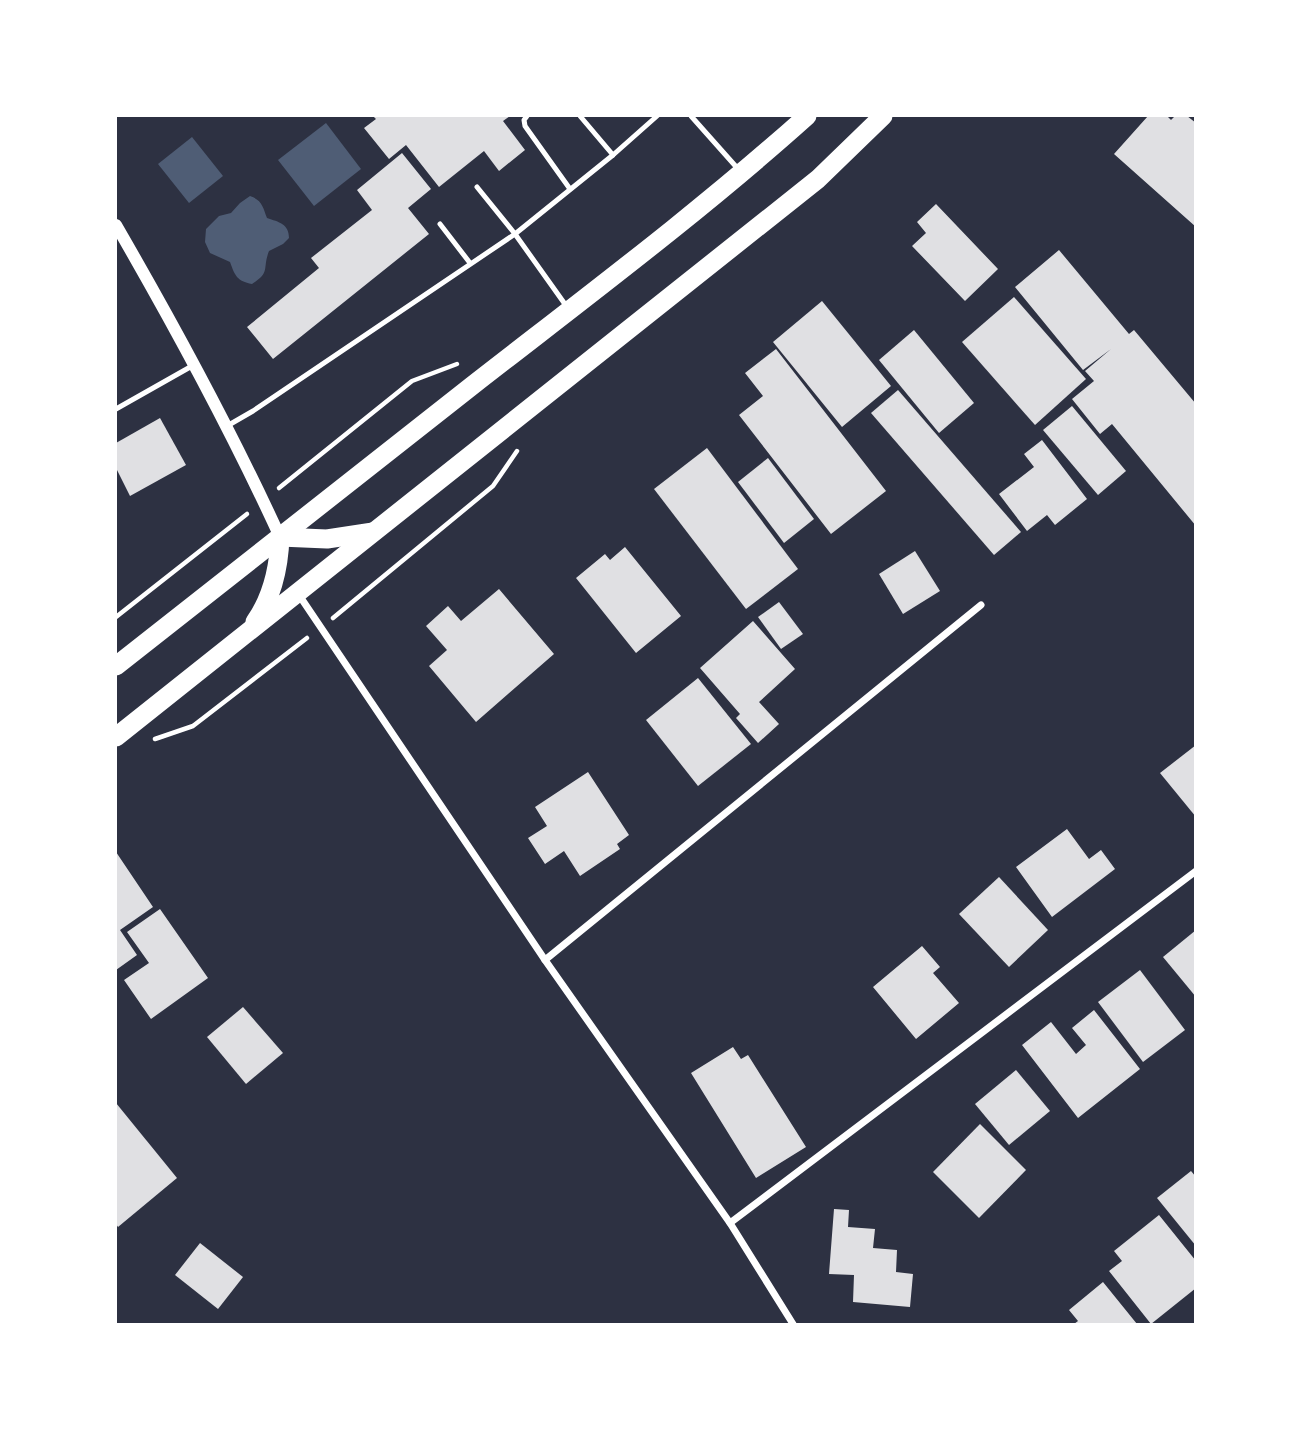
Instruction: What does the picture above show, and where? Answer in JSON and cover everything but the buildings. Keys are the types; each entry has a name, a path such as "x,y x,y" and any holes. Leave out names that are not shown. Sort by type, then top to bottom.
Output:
{"highway":[{"path":"116,666 691,215 807,116"},
{"path":"116,737 818,178 883,116"},
{"path":"280,537 327,539 374,532"},
{"path":"247,633 262,612 272,589 279,563 280,537"}],"street":[{"path":"116,225 195,365 280,537"},
{"path":"298,593 545,960 730,1223 793,1325"},
{"path":"545,960 981,605"},
{"path":"730,1223 1195,871"}],"lane":[{"path":"527,116 524,120 525,126 570,189"},
{"path":"579,116 613,155"},
{"path":"227,426 515,234 657,116"},
{"path":"691,116 741,172"},
{"path":"477,187 515,234 570,311"},
{"path":"440,224 470,263"},
{"path":"116,409 195,365"}],"path":[{"path":"116,617 412,382 467,360"}],"water":[{"path":"326,123 361,169 314,206 278,160"},
{"path":"192,137 223,176 189,203 158,164"},
{"path":"250,196 260,202 267,218 279,222 289,233 289,238 283,244 269,251 264,273 252,284 237,277 230,262 210,253 205,242 206,229 219,216 231,213"}]}
